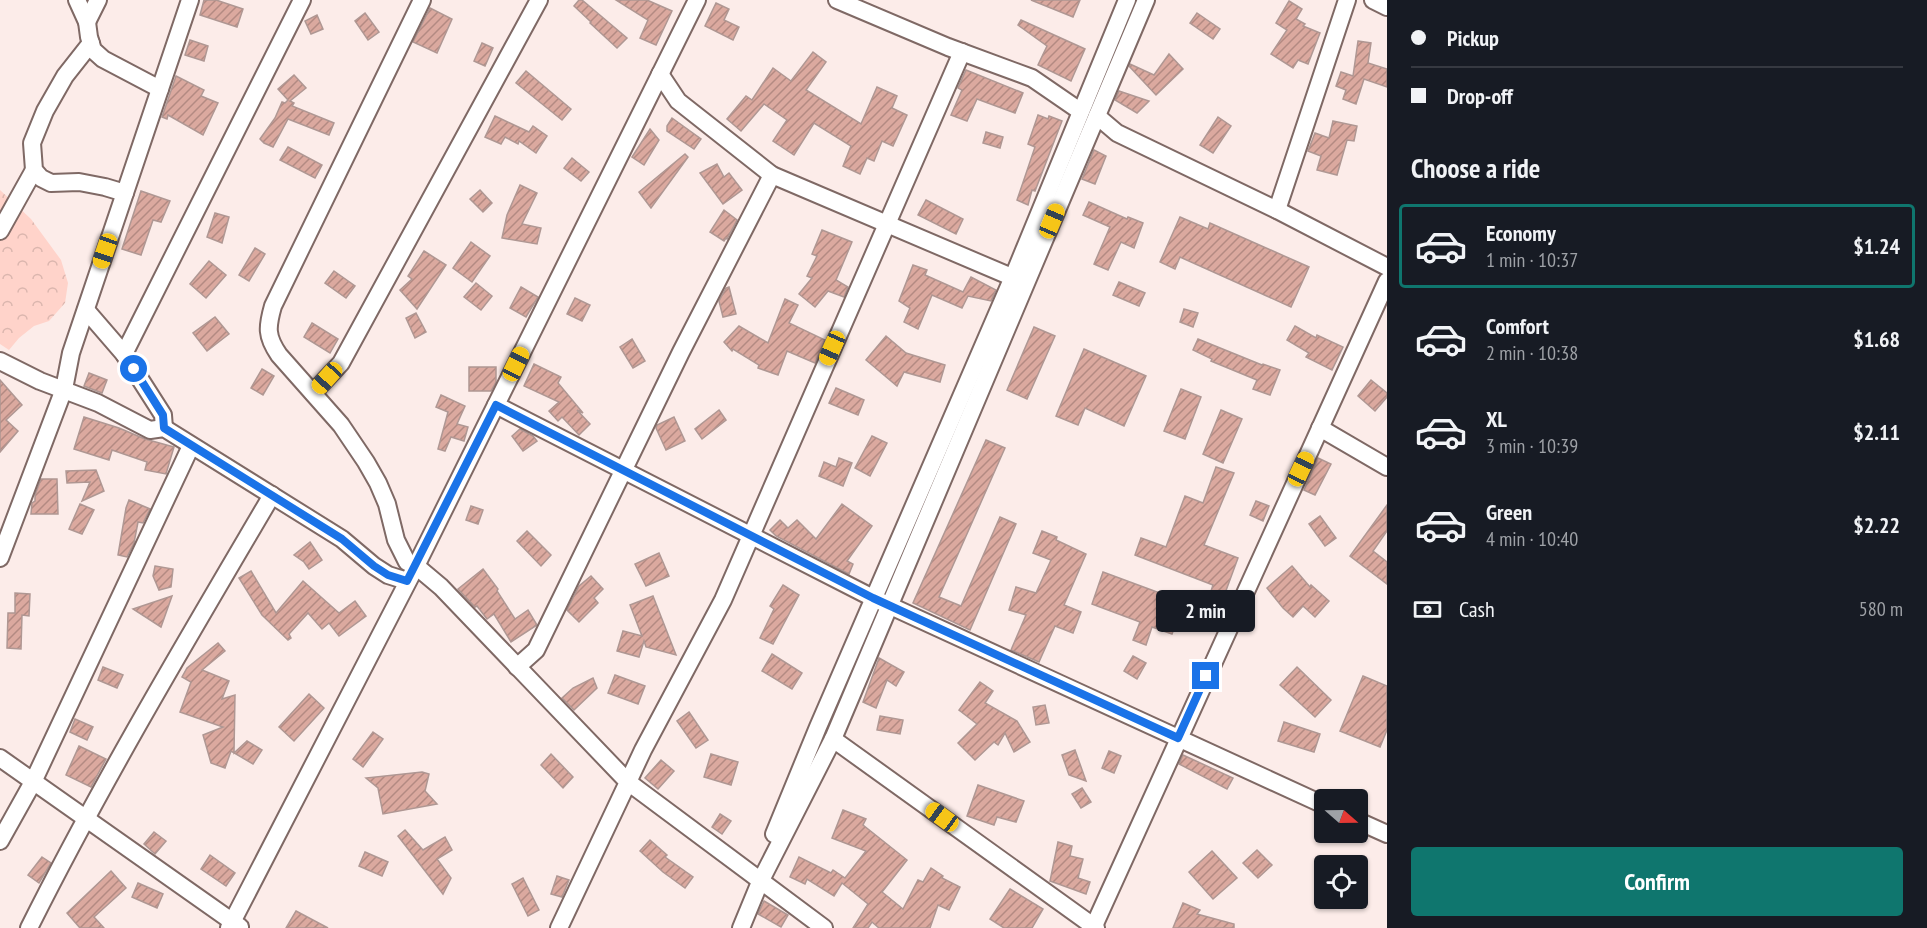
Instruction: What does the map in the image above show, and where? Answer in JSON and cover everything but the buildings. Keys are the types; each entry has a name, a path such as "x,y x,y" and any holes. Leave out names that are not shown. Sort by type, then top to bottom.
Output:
{"street":[{"path":"77,0 87,22 93,50 103,59 160,89"},
{"path":"87,22 98,0"},
{"path":"0,558 64,389 71,353 190,0"},
{"path":"124,354 302,0"},
{"path":"412,574 400,551 387,504 366,462 341,425 272,345 267,327 273,306 422,0"},
{"path":"313,393 341,363 539,0"},
{"path":"0,758 234,926 697,0"},
{"path":"837,0 962,52 1032,78 1080,111"},
{"path":"733,928 833,738 890,605 1019,280 1080,111 1127,0"},
{"path":"741,928 758,880 873,598 1097,116 1146,0"},
{"path":"1277,210 1347,0"},
{"path":"1373,0 1387,7"},
{"path":"0,231 34,170 32,143 41,121 65,75 91,43"},
{"path":"559,928 643,750 723,600 962,52"},
{"path":"660,74 678,101 772,175 1019,280"},
{"path":"1097,116 1117,133 1277,210 1387,267"},
{"path":"34,170 41,178 51,183 79,182 125,193"},
{"path":"517,667 536,650 772,175"},
{"path":"833,738 1094,928 1178,738 1387,281"},
{"path":"86,310 124,354 163,415 164,428"},
{"path":"0,361 40,381 98,403 150,430 164,428 342,539 388,575 412,574 441,587 628,782 824,928"},
{"path":"496,405 873,598 1314,801"},
{"path":"1320,428 1387,467"},
{"path":"0,841 33,782 191,446"},
{"path":"29,928 86,819 176,657 272,495"},
{"path":"1368,825 1387,834"}],"green space":[{"path":"0,190 31,219 61,260 68,283 65,303 49,321 34,326 9,350 0,344"}],"route":[{"path":"134,369 163,415 164,428 342,539 388,575 407,581 496,405 873,598 1178,738 1206,676"}]}
